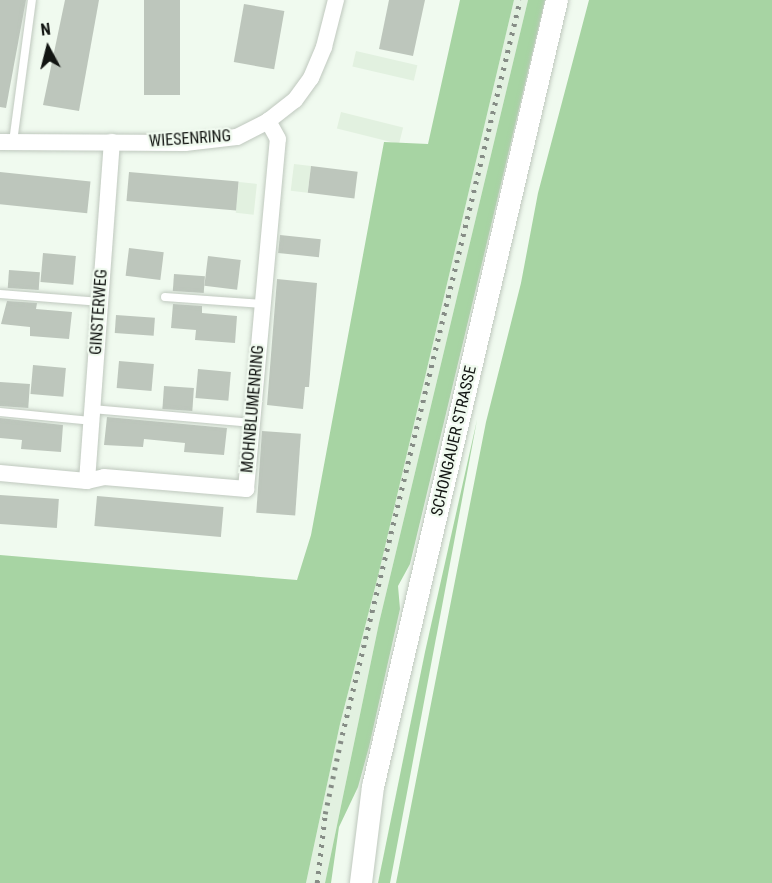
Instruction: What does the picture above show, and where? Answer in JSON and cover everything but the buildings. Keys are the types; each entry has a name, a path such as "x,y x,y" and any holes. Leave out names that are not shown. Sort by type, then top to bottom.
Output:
{"main road":[{"name":"SCHONGAUER STRASSE","path":"361,883 376,775 557,0"}],"street":[{"name":"WIESENRING","path":"6,142 185,142 237,137 268,121 295,100 311,78 324,47 336,0"},
{"name":"MOHNBLUMENRING","path":"0,473 87,481 104,477 246,489 278,139 268,121"},
{"name":"GINSTERWEG","path":"87,481 112,142"}],"lane":[{"path":"6,142 32,0"},
{"path":"0,294 101,302"},
{"path":"165,297 263,304"},
{"path":"0,412 252,423"}],"shaded area":[{"path":"514,0 528,0 379,623 325,883 306,883 340,724 379,572"},
{"path":"356,51 417,65 414,81 352,67"},
{"path":"341,112 403,127 399,144 337,128"},
{"path":"294,164 311,166 308,193 291,191"},
{"path":"239,182 257,184 254,215 236,213"}],"green space":[{"path":"460,0 514,0 379,572 340,724 306,883 0,883 0,555 297,580 311,535 384,142 428,144"},
{"path":"528,0 545,0 410,564 398,586 400,609 369,747 358,787 339,827 331,883 325,883 379,623"},
{"path":"589,0 772,0 772,883 396,883 486,422 521,283 538,193"},
{"path":"477,420 390,883 378,883 425,652"}],"railway":[{"path":"317,883 325,814 342,735 520,0"}]}
